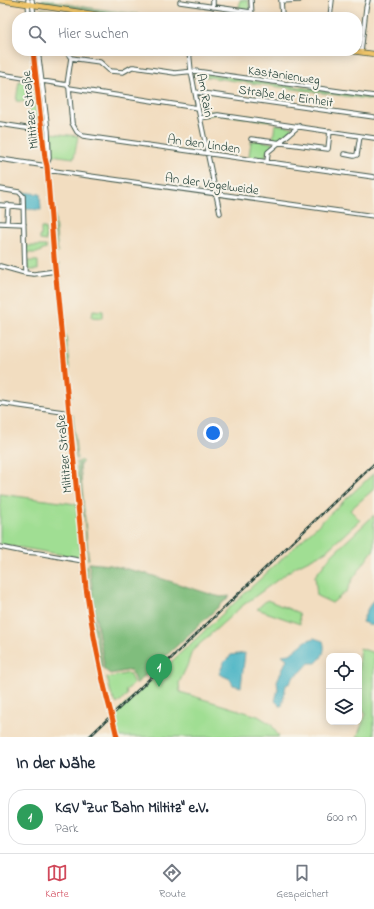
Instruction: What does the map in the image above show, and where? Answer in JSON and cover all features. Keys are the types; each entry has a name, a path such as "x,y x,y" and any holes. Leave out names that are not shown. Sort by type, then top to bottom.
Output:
{"main road":[{"path":"0,0 30,2 85,12"},
{"path":"362,52 374,54"}],"street":[{"path":"213,0 213,7"},
{"path":"180,2 251,12 251,0"},
{"path":"282,12 281,0 299,0"},
{"path":"331,12 332,0"},
{"path":"362,43 368,0"},
{"path":"29,12 30,2"},
{"path":"30,2 33,12"},
{"name":"Miltitzer Straße","path":"34,56 47,168 83,561 95,644 117,737"},
{"name":"Miltitzer Straße","path":"39,56 48,139 49,158 47,168"},
{"name":"Am Rain","path":"190,56 198,108 220,213"},
{"name":"Kastanienweg","path":"71,58 100,62 109,71 123,72 132,67 175,73 191,71 374,96"},
{"name":"An den Linden","path":"71,58 68,87 72,124 77,132 85,136 374,177"},
{"path":"0,74 68,87 198,108"},
{"name":"Straße der Einheit","path":"195,92 374,117"},
{"path":"200,118 218,115 374,138"},
{"path":"0,124 39,130"},
{"path":"266,162 268,152 299,126"},
{"path":"251,139 328,149 330,131"},
{"path":"344,154 354,156 357,155 360,136"},
{"name":"An der Vogelweide","path":"0,159 47,168 215,194 374,216"},
{"path":"0,189 19,192 23,196 25,273"},
{"path":"0,205 23,207"},
{"path":"7,223 8,205"},
{"path":"0,223 24,224"},
{"path":"0,266 34,274 56,271"},
{"path":"0,403 70,413"},
{"path":"0,547 83,561"}],"green space":[{"path":"42,0 121,12 114,12"},
{"path":"240,0 248,0 250,10 239,9"},
{"path":"41,1 105,12 92,12 40,3"},
{"path":"43,9 65,12 53,12 40,10"},
{"path":"196,72 374,98 374,100 193,75"},
{"path":"19,81 33,83 35,86 35,109 40,128 30,127 29,102 16,101"},
{"path":"200,110 271,119 271,121 217,114 204,116"},
{"path":"275,124 292,127 293,129 280,138 281,139 279,141 273,140"},
{"path":"51,133 78,136 74,158 51,155"},
{"path":"256,140 272,143 273,146 266,152 266,157 264,159 249,156 251,142"},
{"path":"51,196 53,197 58,253 57,253"},
{"path":"41,228 45,228 46,241 40,240 39,236 41,236"},
{"path":"26,246 46,246 46,249 37,253 26,253"},
{"path":"27,261 38,261 38,270 28,270"},
{"path":"59,264 63,306 61,306"},
{"path":"93,310 103,311 103,318 92,317"},
{"path":"64,335 66,335 72,396 70,396"},
{"path":"72,414 73,415 77,459 76,459"},
{"path":"79,461 82,461 80,464 88,560"},
{"path":"76,462 78,462 81,504 80,504"},
{"path":"374,473 374,489 350,510 360,520 325,552 295,567 242,606 192,651 179,683 180,692 258,716 271,724 279,737 118,737 114,715"},
{"path":"0,494 76,504 81,558 0,544"},
{"path":"374,515 374,549 352,580 347,591 332,603 317,596 315,576 331,556"},
{"path":"89,563 110,565 144,573 221,597 230,596 136,684 131,670 110,674 103,668 104,664 95,613"},
{"path":"87,565 92,608 102,664 101,668 85,567"},
{"path":"267,600 299,613 300,624 257,609"},
{"path":"360,648 374,653 374,737 357,737 366,714 362,707 362,653 359,653"},
{"path":"129,673 134,684 126,690 127,695 117,704 112,696 107,678"}],"water":[{"path":"22,192 40,194 41,210 25,209 25,196"},
{"path":"374,599 374,626 362,622"},
{"path":"314,638 323,641 324,650 322,656 316,663 309,663 301,672 293,677 290,683 286,685 282,706 280,706 275,701 278,689 277,681 287,659 282,655 290,654 306,641"},
{"path":"245,653 241,687 233,685 230,679 219,674 224,662 231,655"}],"railway":[{"path":"89,737 374,464"}],"cycle path":[{"path":"34,56 47,166 54,257 86,588 104,688 117,737"}],"place":[{"name":"KGV \"Zur Bahn Miltitz\" e.V.","path":"159,687"}]}
